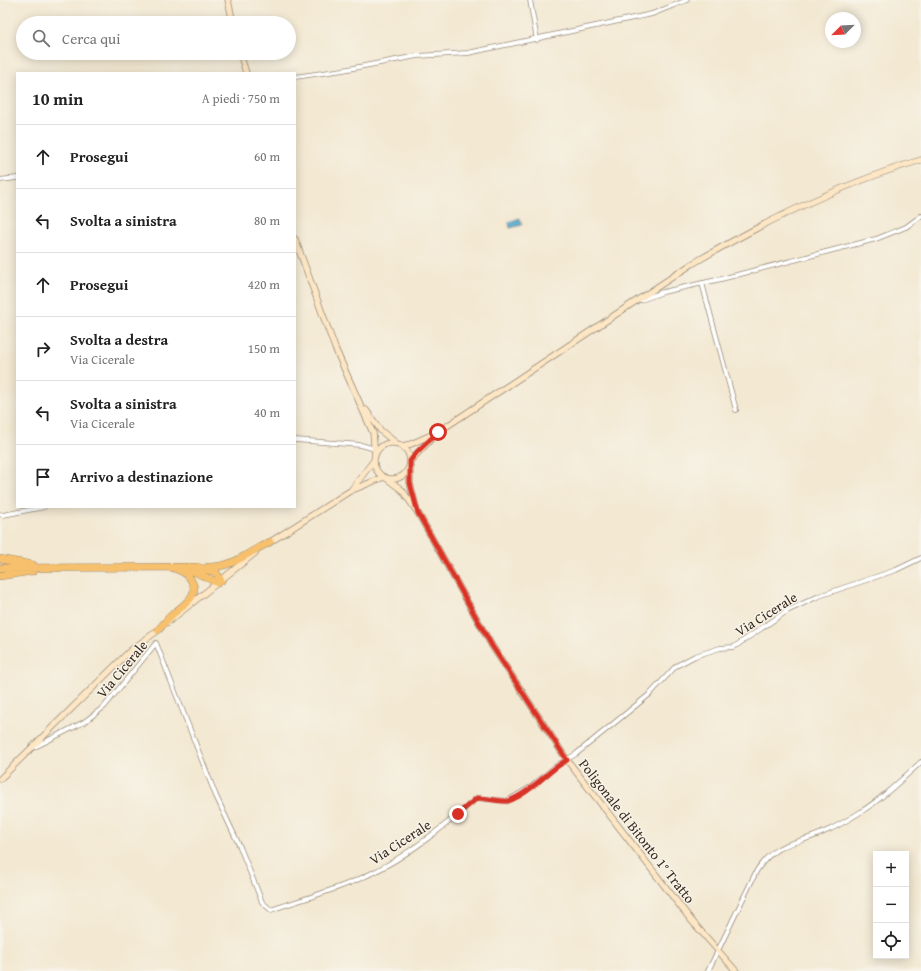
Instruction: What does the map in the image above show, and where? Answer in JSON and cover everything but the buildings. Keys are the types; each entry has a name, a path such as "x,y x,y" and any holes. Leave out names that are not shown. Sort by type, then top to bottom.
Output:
{"highway":[{"path":"0,568 203,567 229,565 251,551 270,542"},
{"path":"0,559 49,568"},
{"path":"167,567 195,572 220,582"},
{"path":"203,567 216,572 220,582"},
{"path":"0,576 49,568"},
{"path":"158,630 172,615 189,601 193,594 194,588 191,579 178,569"}],"main road":[{"path":"228,0 231,16"},
{"path":"242,60 246,72"},
{"path":"350,491 374,458 377,451 386,444 411,444 438,432 692,264 762,225 839,189 921,160"},
{"path":"296,242 335,348 373,433 375,449 374,458 377,470 402,490 418,513"},
{"path":"360,403 381,431 408,452 410,463 410,483 418,513"},
{"path":"0,779 131,650 270,542 350,491 385,477 399,477 406,472 417,452 438,432"},
{"name":"Poligonale di Bitonto 1° Tratto","path":"418,513 492,646 567,760 691,920 736,971"}],"street":[{"path":"530,0 537,40"},
{"path":"296,77 343,70 417,56 468,53 537,40 652,14 688,0"},
{"path":"0,180 16,178"},
{"path":"631,304 663,292 876,239 906,227 921,216"},
{"path":"702,283 736,410"},
{"path":"296,440 361,445 375,449"},
{"path":"0,514 3,516 39,508"},
{"name":"Via Cicerale","path":"30,750 84,722 104,707 156,643 216,796 240,847 262,902 271,910 317,895 369,875 433,835 477,798 507,801 531,787 650,694 676,666 695,656 720,648 734,647 787,611 819,596 896,570 921,558"},
{"path":"708,971 719,952 757,870 766,857 778,848 824,833 860,813 887,793 921,762"}],"water":[{"path":"520,218 522,225 510,228 509,222"}],"route":[{"path":"438,432 417,452 410,461 410,483 418,513 492,646 567,760 556,766 531,787 507,801 477,798 458,814"}]}
